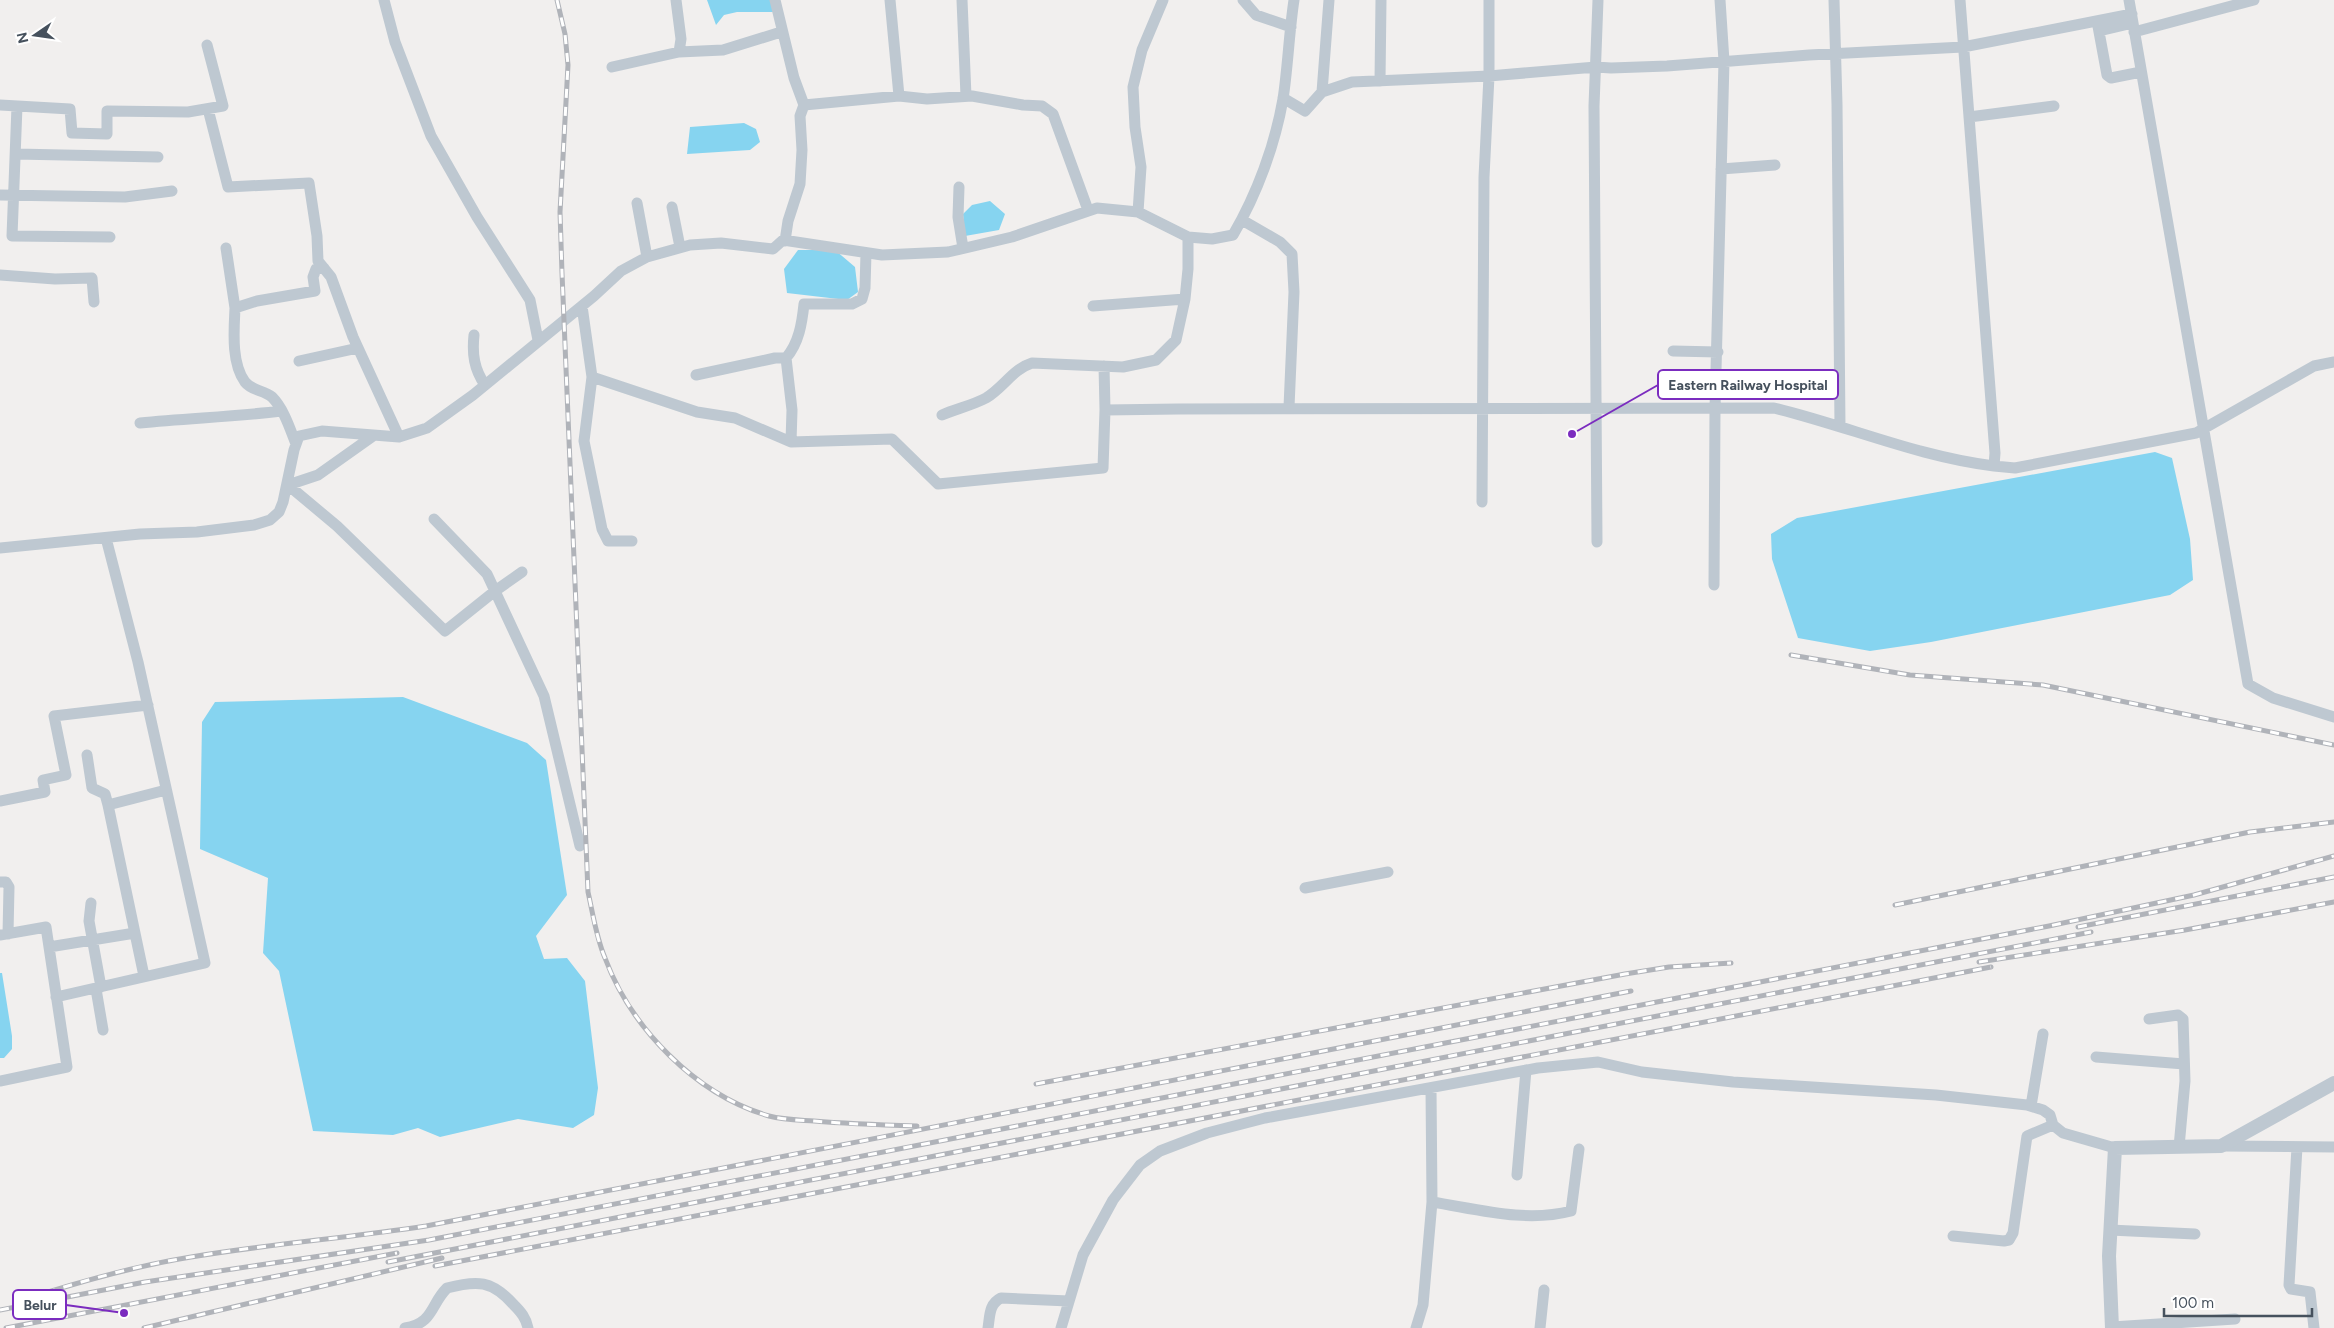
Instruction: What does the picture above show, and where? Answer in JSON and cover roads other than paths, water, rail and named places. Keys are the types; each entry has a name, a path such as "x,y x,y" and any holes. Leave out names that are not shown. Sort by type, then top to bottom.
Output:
{"street":[{"path":"384,0 395,42 431,136 477,217 530,300 538,340"},
{"path":"676,0 681,39 678,52"},
{"path":"775,0 794,78 804,105 800,116 802,150 800,184 788,221 786,241"},
{"path":"890,0 899,96"},
{"path":"962,0 966,96"},
{"path":"1138,212 1140,167 1133,87 1142,50 1163,0"},
{"path":"1243,0 1256,15 1291,27"},
{"path":"0,548 140,534 197,532 262,523 270,520 279,512 288,485 299,436 322,431 399,437 427,428 485,385 582,306 621,271 648,257 680,247 722,243 772,248 783,240 882,255 939,252 1012,237 1097,208 1138,212 1188,237 1212,239 1233,235 1242,220 1275,137 1283,98 1294,0"},
{"path":"1322,92 1329,0"},
{"path":"1380,81 1381,0"},
{"path":"1482,502 1484,177 1489,76 1489,0"},
{"path":"1597,542 1595,408 1596,67 1598,0"},
{"path":"1714,585 1715,409 1718,352 1724,62 1720,0"},
{"path":"1834,0 1834,53 1837,104 1840,426"},
{"path":"1960,0 1995,453 1994,466"},
{"path":"2129,0 2248,684 2273,698 2334,717"},
{"path":"1283,98 1305,111 1322,92 1352,82 1489,76 1596,67 1667,66 1834,53 1964,47 2098,26 2133,23 2254,0"},
{"path":"2098,26 2107,75 2111,78 2141,72"},
{"path":"612,68 678,52 723,50 782,32"},
{"path":"0,105 70,109 72,133 95,134 107,134 107,111 188,112 223,106 207,46"},
{"path":"804,105 899,96 928,99 966,96 1042,106 1053,114 1088,210"},
{"path":"17,106 12,236 110,237"},
{"path":"1969,117 2054,106"},
{"path":"208,109 228,188 309,183 317,236 318,261 331,277 358,348 399,437"},
{"path":"16,154 158,157"},
{"path":"1722,169 1775,165"},
{"path":"959,187 958,217 963,248"},
{"path":"0,195 125,197 172,191"},
{"path":"637,203 640,231 648,257"},
{"path":"672,207 680,247"},
{"path":"1242,220 1280,242 1292,254 1294,292 1289,407"},
{"path":"942,415 985,398 1000,388 1020,367 1032,363 1123,366 1156,360 1176,340 1185,299 1188,269 1188,237"},
{"path":"226,248 235,308 234,330 239,373 247,384 272,397 281,411 296,444"},
{"path":"696,375 775,358 786,358 795,349 802,325 804,304 852,304 862,299 865,288 866,253"},
{"path":"235,308 257,300 315,291 314,277 316,269 324,268"},
{"path":"0,275 55,279 92,278 94,302"},
{"path":"1093,306 1185,299"},
{"path":"582,306 592,377 584,441 602,529 608,541 632,541"},
{"path":"474,335 472,351 477,373 485,385"},
{"path":"299,362 358,348"},
{"path":"1673,352 1718,352"},
{"path":"786,358 792,410 791,442"},
{"path":"1105,410 1289,407 1774,408 1958,462 2015,468 2196,434 2314,366 2334,362"},
{"path":"592,377 697,412 735,418 791,442 892,439 938,484 1103,468 1104,366"},
{"path":"140,423 191,418 229,417 281,411"},
{"path":"288,485 318,475 373,436"},
{"path":"288,485 337,526 445,631 522,572"},
{"path":"434,519 487,574 544,696 580,846"},
{"path":"56,997 205,963 148,705 106,538"},
{"path":"0,801 45,792 43,780 66,774 54,716 148,705"},
{"path":"87,755 92,788 105,794 108,805 144,976"},
{"path":"108,805 166,790"},
{"path":"1305,888 1388,872"},
{"path":"0,882 6,882 8,887 4,935 46,927 67,1067 0,1081"},
{"path":"91,903 89,921 101,987"},
{"path":"49,947 135,933"},
{"path":"101,987 96,989 103,1030"},
{"path":"2149,1019 2178,1014 2182,1017 2184,1064 2179,1147"},
{"path":"2031,1106 2043,1034"},
{"path":"2096,1057 2184,1064"},
{"path":"1061,1328 1084,1255 1113,1200 1140,1165 1160,1151 1207,1134 1265,1118 1526,1070 1598,1062 1642,1072 1724,1081 1936,1095 2031,1106 2043,1110 2050,1115 2053,1124 2063,1132 2115,1148 2221,1146 2334,1148"},
{"path":"1517,1175 1526,1070"},
{"path":"2221,1146 2334,1083"},
{"path":"1416,1328 1422,1305 1432,1202 1430,1088"},
{"path":"1953,1236 2009,1240 2013,1234 2025,1141 2029,1134 2053,1124"},
{"path":"2297,1147 2290,1285 2291,1289 2310,1292 2314,1328"},
{"path":"2115,1148 2109,1256 2112,1327 2235,1319"},
{"path":"1432,1202 1530,1216 1551,1216 1571,1211 1579,1149"},
{"path":"2110,1230 2195,1234"},
{"path":"405,1328 421,1324 428,1318 446,1288 470,1282 496,1288 523,1314 528,1328"},
{"path":"1540,1328 1544,1290"},
{"path":"988,1328 991,1308 995,1301 1001,1298 1069,1300"}],"water":[{"path":"707,0 775,0 775,12 737,12 724,15 716,25"},
{"path":"744,123 756,129 760,142 750,150 687,154 690,127"},
{"path":"990,201 1005,214 999,230 965,236 963,214 972,205"},
{"path":"798,250 835,250 855,267 858,292 847,300 787,293 784,269"},
{"path":"2155,452 2172,458 2190,539 2193,580 2170,595 1931,642 1870,651 1798,638 1772,559 1771,534 1797,518"},
{"path":"403,697 527,743 546,760 567,895 536,936 544,959 567,958 585,981 598,1088 594,1115 573,1128 518,1119 440,1137 418,1128 393,1135 313,1131 279,971 263,953 268,878 200,849 202,722 215,702"},
{"path":"0,973 2,973 12,1036 12,1049 4,1058 0,1058"}],"railway":[{"path":"557,0 565,34 568,65 560,212 588,892 599,942 617,984 631,1009 649,1033 669,1055 716,1092 742,1106 780,1118 853,1124 917,1126"},
{"path":"1791,655 1910,675 2043,685 2334,745"},
{"path":"1895,905 2250,832 2334,822"},
{"path":"0,1310 145,1282 429,1240 2049,926 2194,895 2334,856"},
{"path":"2078,927 2334,877"},
{"path":"1979,962 2185,930 2334,902"},
{"path":"388,1262 2091,932"},
{"path":"1036,1084 1625,974 1669,967 1731,963"},
{"path":"435,1266 1991,967"},
{"path":"29,1298 109,1274 170,1261 220,1252 426,1226 1631,991"},
{"path":"6,1328 397,1253"},
{"path":"144,1328 442,1258"}],"place":[{"name":"Eastern Railway Hospital","path":"1572,434"},
{"name":"Belur","path":"124,1313"}]}
